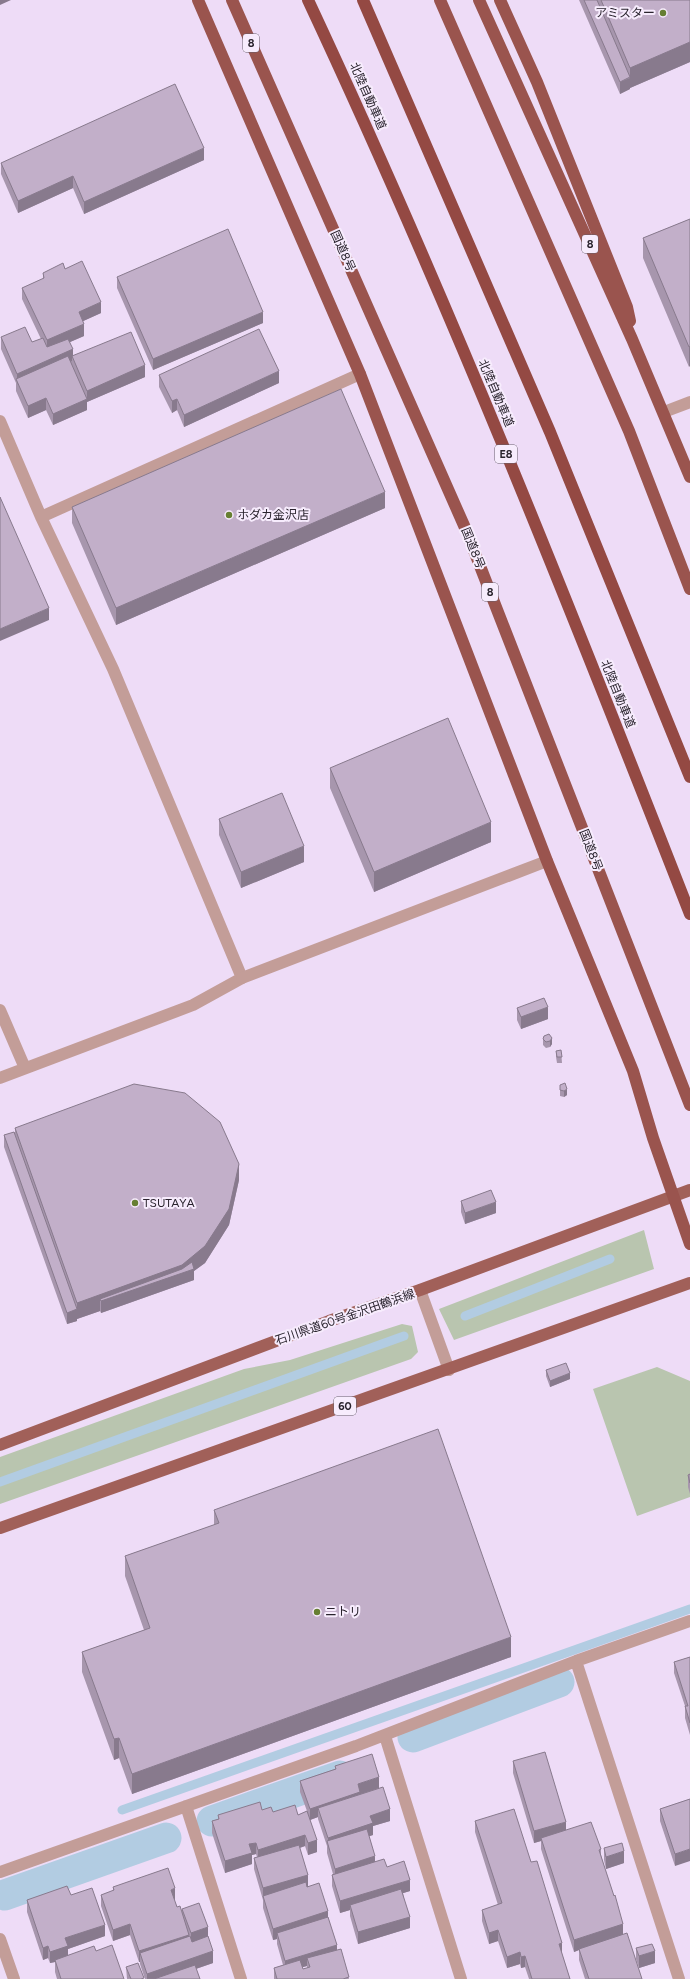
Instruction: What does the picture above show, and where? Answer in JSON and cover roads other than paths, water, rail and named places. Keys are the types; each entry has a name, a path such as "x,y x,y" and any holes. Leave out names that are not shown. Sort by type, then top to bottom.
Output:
{"highway":[{"path":"198,0 360,374 547,861 633,1071 690,1244"},
{"name":"国道8号","path":"232,0 466,530 690,1105"},
{"name":"北陸自動車道","path":"308,0 353,96 495,426 630,760 690,914"},
{"path":"363,0 550,432 690,777"},
{"path":"440,0 629,431 690,589"},
{"name":"8","path":"478,0 632,339 664,412 690,478"},
{"path":"500,0 537,82 627,307 632,339"}],"main road":[{"name":"石川県道60号金沢田鶴浜線","path":"0,1445 328,1321 420,1290 690,1190"},
{"name":"60","path":"0,1528 449,1370 690,1283"}],"street":[{"path":"41,517 360,374"},
{"path":"664,412 690,402"},
{"path":"0,421 41,517 113,668 242,978"},
{"path":"0,1078 193,1005 242,978 547,861"},
{"path":"0,1010 25,1068"},
{"path":"420,1290 449,1370"},
{"path":"0,1872 384,1736 576,1661 690,1621"},
{"path":"576,1661 679,1979"},
{"path":"384,1736 461,1979"},
{"path":"186,1806 241,1979"},
{"path":"0,1940 14,1979"}],"waterway":[{"path":"465,1316 610,1259"},
{"path":"0,1482 404,1336"},
{"path":"122,1810 690,1609"},
{"path":"413,1737 559,1682"},
{"path":"212,1821 340,1776"},
{"path":"5,1895 166,1838"}],"place":[{"name":"アミスター","path":"663,13"},
{"name":"ホダカ金沢店","path":"229,515"},
{"name":"TSUTAYA","path":"135,1203"},
{"name":"ニトリ","path":"317,1612"}]}
